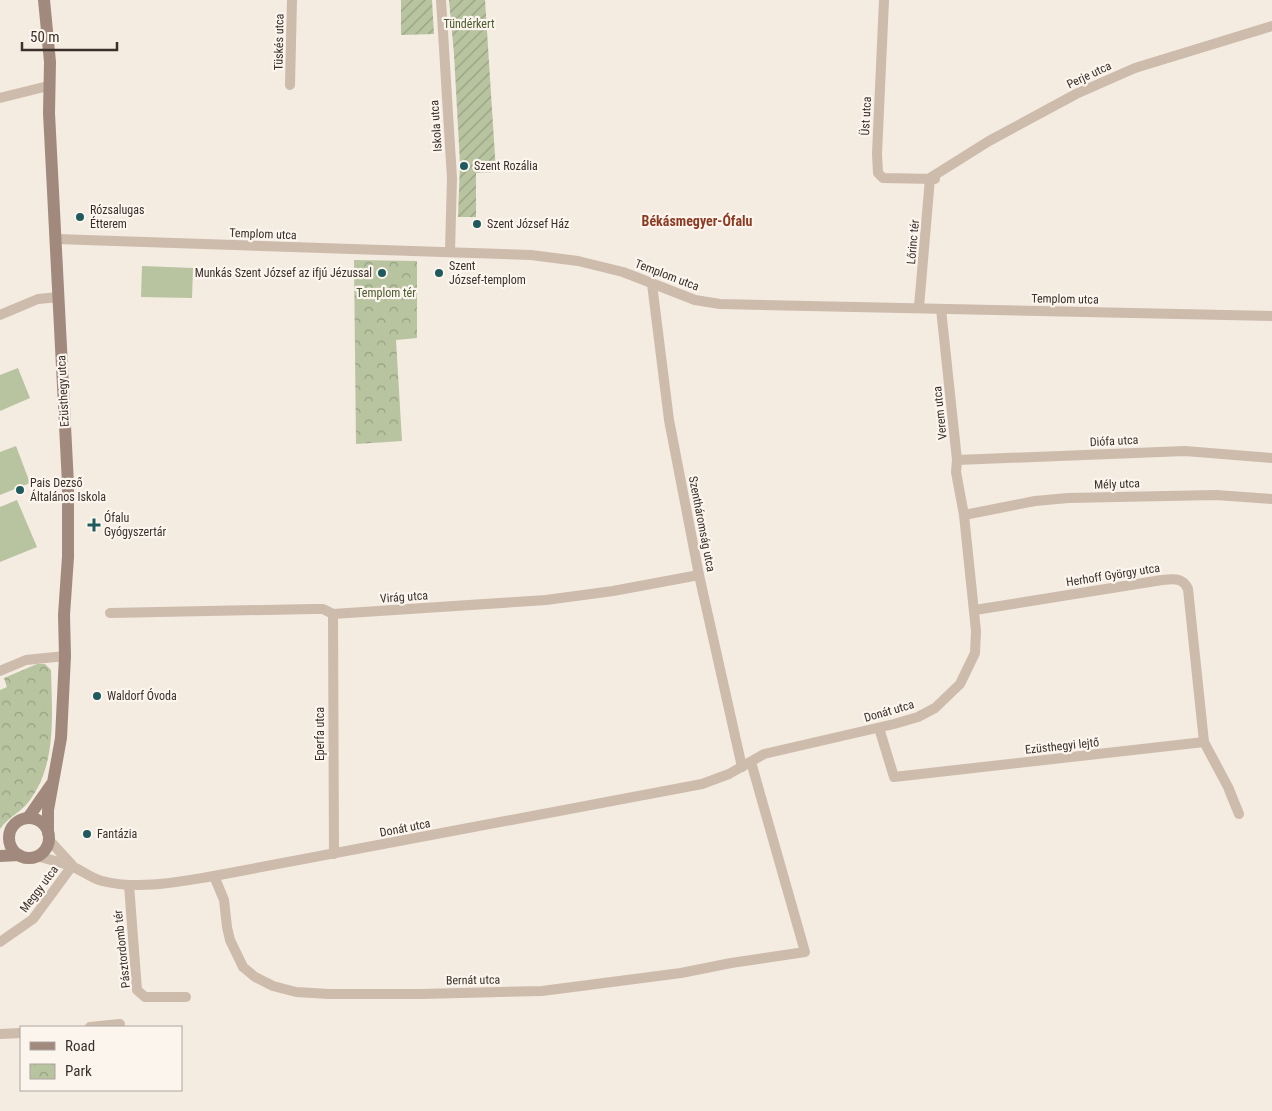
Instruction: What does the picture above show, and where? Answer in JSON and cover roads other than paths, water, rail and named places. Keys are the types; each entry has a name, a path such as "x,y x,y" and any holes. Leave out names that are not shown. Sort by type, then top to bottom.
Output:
{"street":[{"name":"Ezüsthegy utca","path":"44,0 50,62 48,86 68,484 68,557 64,615 65,656 62,738 48,810 49,836"},
{"name":"Tüskés utca","path":"290,85 292,0"},
{"name":"Iskola utca","path":"441,0 452,178 450,251"},
{"name":"Üst utca","path":"884,0 877,154 878,173 883,178 933,179"},
{"name":"Perje utca","path":"933,179 989,141 1076,94 1135,68 1272,26"},
{"path":"0,98 48,86"},
{"name":"Lőrinc tér","path":"919,307 933,179"},
{"name":"Templom utca","path":"56,239 531,255 578,260 623,272 695,300 720,304 1272,316"},
{"name":"Szentháromság utca","path":"652,284 669,420 699,575 747,764 805,952"},
{"path":"0,315 38,299 58,297"},
{"name":"Verem utca","path":"941,309 958,460 956,472 964,515"},
{"name":"Diófa utca","path":"958,460 1185,451 1272,458"},
{"name":"Mély utca","path":"964,515 1035,501 1068,498 1216,495 1272,499"},
{"name":"Donát utca","path":"37,856 72,866 88,876 101,881 128,885 161,884 214,876 702,784 729,774 764,754 879,728 918,717 935,708 960,684 975,653 975,610 964,515"},
{"name":"Virág utca","path":"110,613 323,609 332,614 546,600 613,591 699,575"},
{"name":"Herhoff György utca","path":"975,610 1162,580 1181,580 1188,589 1204,742"},
{"name":"Eperfa utca","path":"332,614 334,854"},
{"path":"0,671 26,660 65,656"},
{"name":"Ezüsthegyi lejtő","path":"879,728 894,777 1204,742"},
{"path":"1204,742 1228,787 1239,814"},
{"name":"Ezüsthegy utca","path":"28,818 54,781"},
{"path":"0,856 37,856 43,852 49,836 46,826 41,821 35,818 28,818 16,823 5,837 19,855"},
{"name":"Donát utca","path":"49,836 72,866"},
{"name":"Meggy utca","path":"0,942 33,920 72,866"},
{"name":"Bernát utca","path":"214,876 224,900 230,940 242,967 255,977 273,986 296,992 421,994 542,991 682,973 805,952"},
{"name":"Pásztordomb tér","path":"128,885 137,990 145,998 186,998"},
{"path":"100,1026 120,1024"},
{"path":"0,1034 20,1033"}],"place":[{"name":"Szent Rozália","path":"464,166"},
{"name":"Rózsalugas Étterem","path":"80,217"},
{"name":"Szent József Ház","path":"477,224"},
{"name":"Munkás Szent József az ifjú Jézussal","path":"382,273"},
{"name":"Szent József-templom","path":"439,273"},
{"name":"Pais Dezső Általános Iskola","path":"20,490"},
{"name":"Ófalu Gyógyszertár","path":"94,525"},
{"name":"Waldorf Óvoda","path":"97,696"},
{"name":"Fantázia","path":"87,834"}],"district":[{"name":"Békásmegyer-Ófalu","path":"697,221"}],"park label":[{"name":"Tündérkert","path":"469,24"},
{"name":"Templom tér","path":"386,293"}]}
